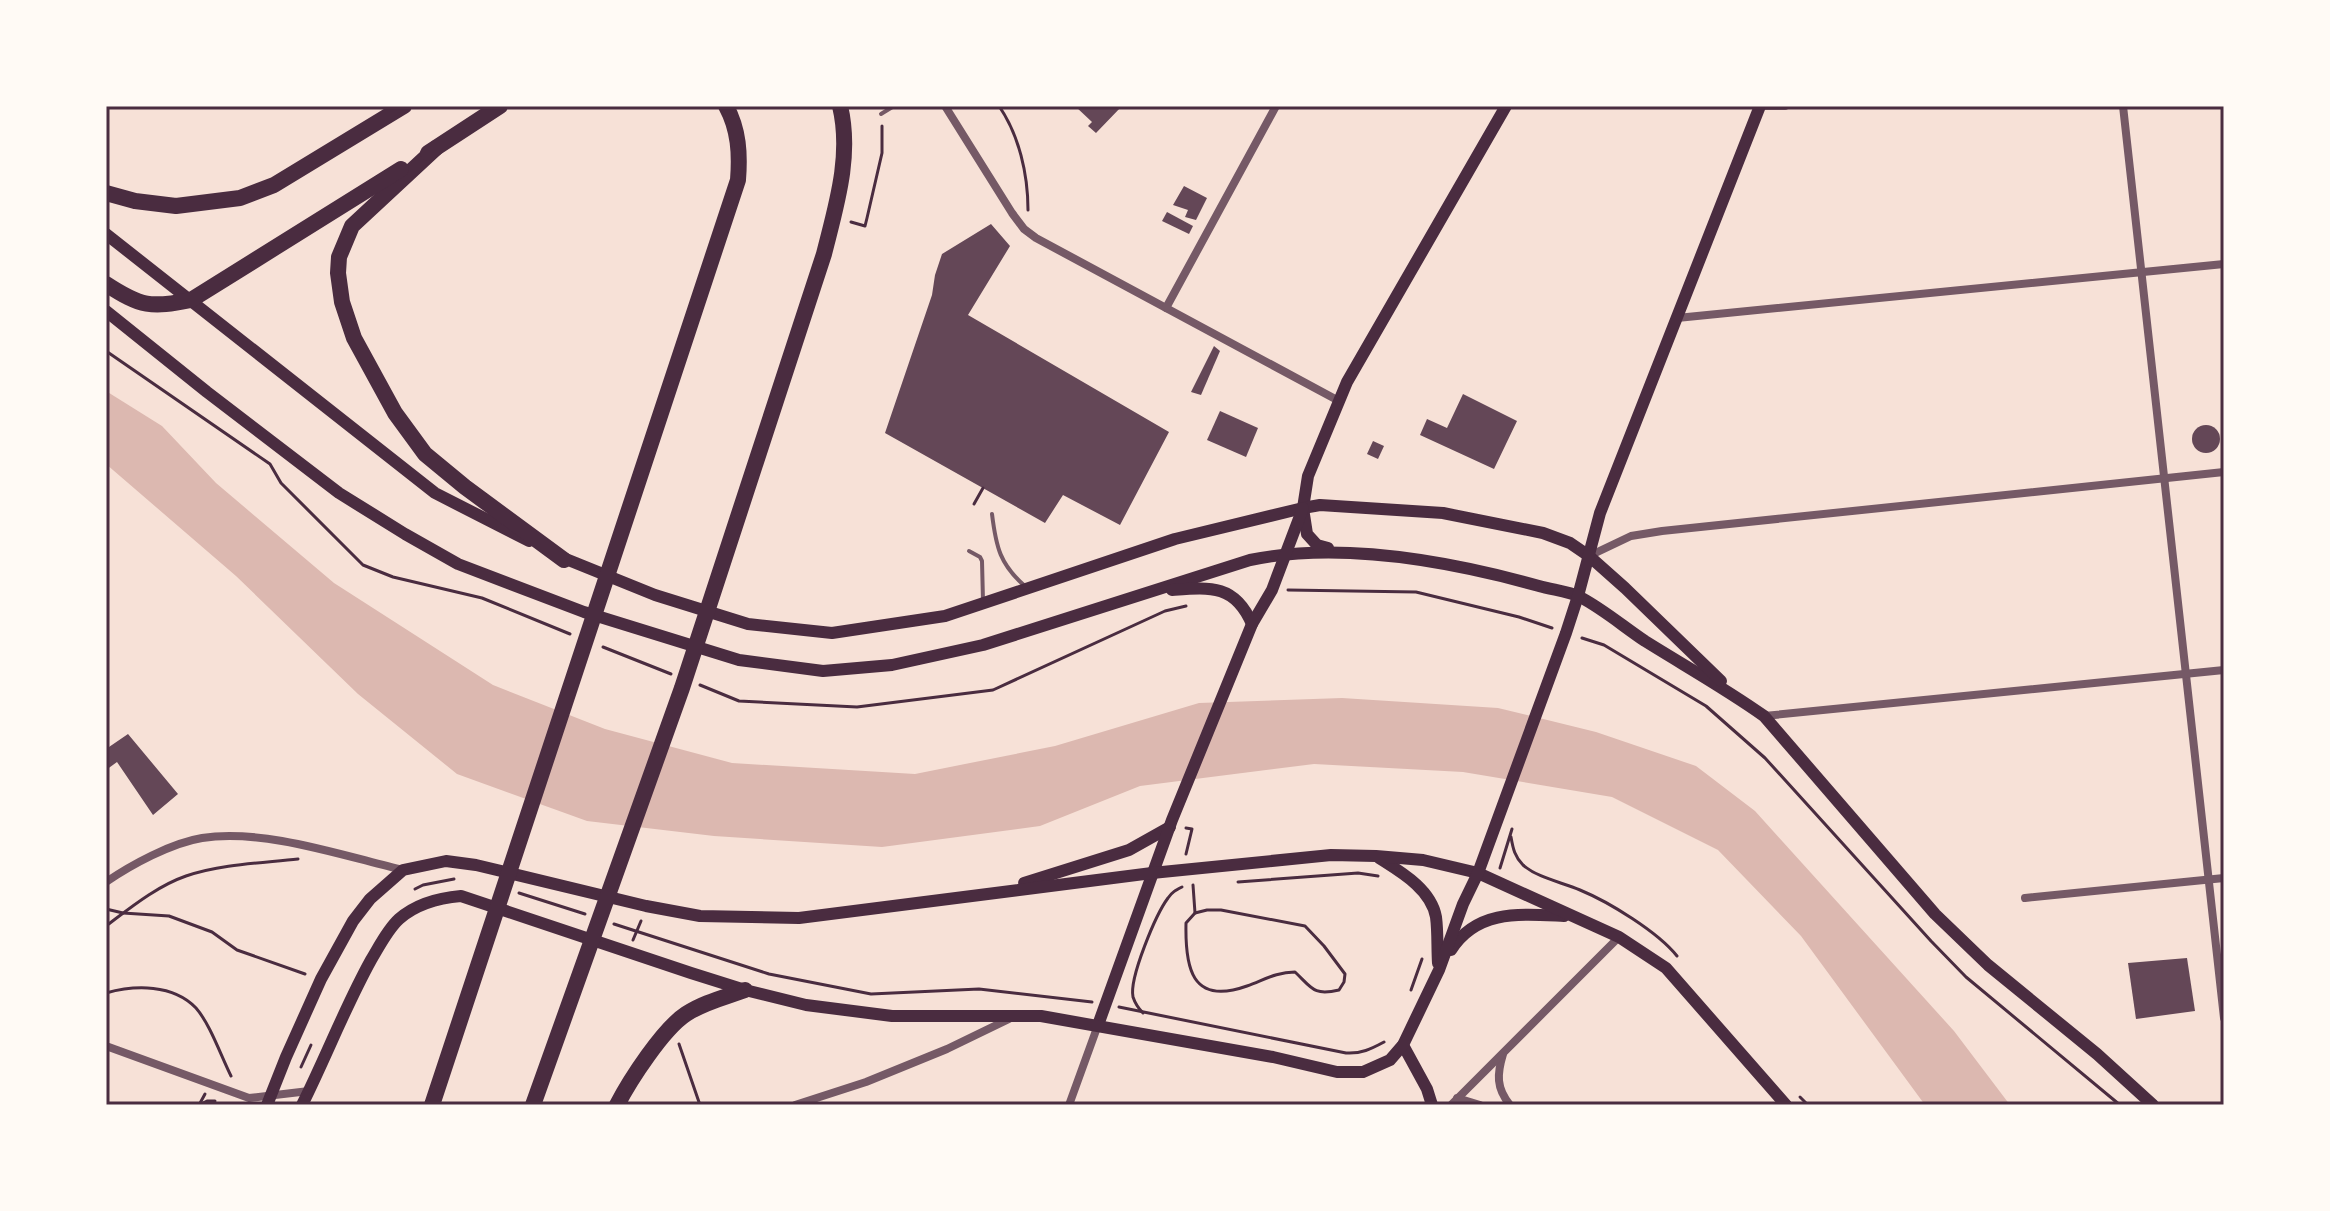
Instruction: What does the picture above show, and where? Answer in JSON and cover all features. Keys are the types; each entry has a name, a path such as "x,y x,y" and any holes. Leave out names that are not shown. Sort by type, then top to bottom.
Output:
{"highway":[{"path":"106,193 135,201 176,206 248,196 286,178 404,106"},
{"path":"106,284 130,300 152,305 191,300 500,106"},
{"path":"432,1105 738,180 740,155 737,134 726,106"},
{"path":"533,1105 682,688 824,254 843,167 840,106"},
{"path":"436,148 352,226 339,257 342,302 354,338 388,401 425,454 564,560"},
{"path":"617,1105 651,1053 684,1015 745,990"}],"main road":[{"path":"1098,1025 1171,824 1252,624 1272,590 1303,508 1308,476 1339,401 1506,106"},
{"path":"1439,970 1566,633 1600,513 1762,106"},
{"path":"106,234 435,493 564,560 655,595 748,624 832,633 945,616 1175,539 1320,505 1443,513 1543,533 1570,543 1589,556 1737,696"},
{"path":"106,311 339,493 458,564 584,612 739,660 823,671 892,665 983,645 1250,560 1285,553 1347,552"},
{"path":"1303,508 1307,534 1317,545 1476,570 1578,596 1674,660 1737,696 1764,716 1935,914 1988,965 2097,1054 2153,1105"},
{"path":"1149,592 1201,589 1231,594 1246,610 1252,624"},
{"path":"997,891 1129,850 1171,824"},
{"path":"270,1099 321,979 353,921 370,899 403,870 446,861 476,865 700,916 799,918 997,891 1331,855 1423,860 1478,873 1619,937 1666,968 1786,1105"},
{"path":"1376,856 1424,892 1432,905 1436,918 1439,970"},
{"path":"302,1105 357,985 380,945 398,920 422,904 441,897 461,896 745,990 806,1005 892,1016 1041,1016 1273,1057 1337,1072 1363,1072 1390,1060 1403,1045 1439,970 1466,931 1478,924 1523,914 1573,917"},
{"path":"1403,1045 1427,1089 1432,1105"}],"street":[{"path":"945,106 1024,229 1036,238 1339,401"},
{"path":"1166,308 1276,106"},
{"path":"1762,106 1785,106"},
{"path":"2123,106 2224,1018"},
{"path":"1677,318 2224,264"},
{"path":"1589,556 1631,536 1662,531 2224,472"},
{"path":"1764,716 2224,670"},
{"path":"106,882 167,850 200,838 233,836 273,841 403,870"},
{"path":"2025,898 2224,878"},
{"path":"1454,1102 1619,937"},
{"path":"795,1105 866,1082 947,1049 1015,1016"},
{"path":"1069,1105 1098,1025"},
{"path":"106,1046 249,1098 270,1099 309,1091"},
{"path":"1504,1051 1498,1073 1499,1086 1510,1105"},
{"path":"1454,1102 1480,1105"}],"lane":[{"path":"881,114 894,106"},
{"path":"992,514 995,543 1003,561 1028,588"},
{"path":"969,551 982,561 982,604"}],"path":[{"path":"999,106 1014,132 1026,178 1028,209 1024,229"},
{"path":"833,217 865,226 882,153 881,114"},
{"path":"106,351 270,464 281,483 363,565 408,581 482,598 580,638"},
{"path":"974,504 983,488"},
{"path":"1272,590 1416,592 1519,617 1604,645 1706,706 1765,758 1966,977 2120,1105"},
{"path":"695,684 739,701 857,707 993,690 1165,611 1192,604"},
{"path":"595,644 681,678"},
{"path":"1171,824 1192,829 1179,888"},
{"path":"106,926 136,904 186,876 236,866 307,858"},
{"path":"1232,882 1358,873 1386,876"},
{"path":"1201,884 1173,892 1155,919 1133,985 1133,996 1143,1013 1346,1053 1370,1050 1390,1036"},
{"path":"1193,885 1195,913 1186,923 1186,944 1193,978 1203,987 1231,989 1286,972 1295,972 1309,988 1325,993 1339,990 1344,982 1345,974 1305,926 1221,910 1195,913"},
{"path":"628,953 646,906"},
{"path":"106,909 169,916 212,932 237,950 321,979"},
{"path":"1406,1002 1425,950"},
{"path":"106,993 123,988 148,987 185,999 204,1020 231,1076"},
{"path":"673,1025 700,1105"},
{"path":"199,1105 218,1101"}],"shaded area":[{"path":"106,391 162,426 216,483 334,583 493,685 605,729 732,763 915,774 1055,746 1199,703 1342,698 1498,708 1596,732 1696,766 1755,811 1954,1031 2010,1105 1925,1105 1801,936 1718,850 1612,797 1463,772 1314,764 1140,786 1040,826 882,847 714,836 587,821 457,774 358,694 236,576 106,464"}],"building":[{"path":"1075,106 1122,106 1096,133 1088,126 1092,122"},
{"path":"1184,186 1207,198 1196,220 1185,217 1188,210 1173,205"},
{"path":"1167,212 1193,226 1189,234 1162,221"},
{"path":"991,224 1010,246 968,315 1169,432 1120,525 1063,495 1045,523 885,433 932,295 942,254"},
{"path":"1214,346 1220,351 1201,395 1191,392"},
{"path":"1463,394 1517,421 1494,469 1420,435 1427,419 1447,428"},
{"path":"1220,411 1258,428 1246,457 1207,440"},
{"path":"2206,425 2216,429 2220,439 2216,449 2206,453 2196,449 2192,439 2196,429"},
{"path":"1373,441 1384,446 1378,459 1367,454"},
{"path":"128,734 178,794 153,815 117,762 106,770 106,743 109,747"},
{"path":"2187,958 2195,1011 2136,1019 2128,963"}]}
